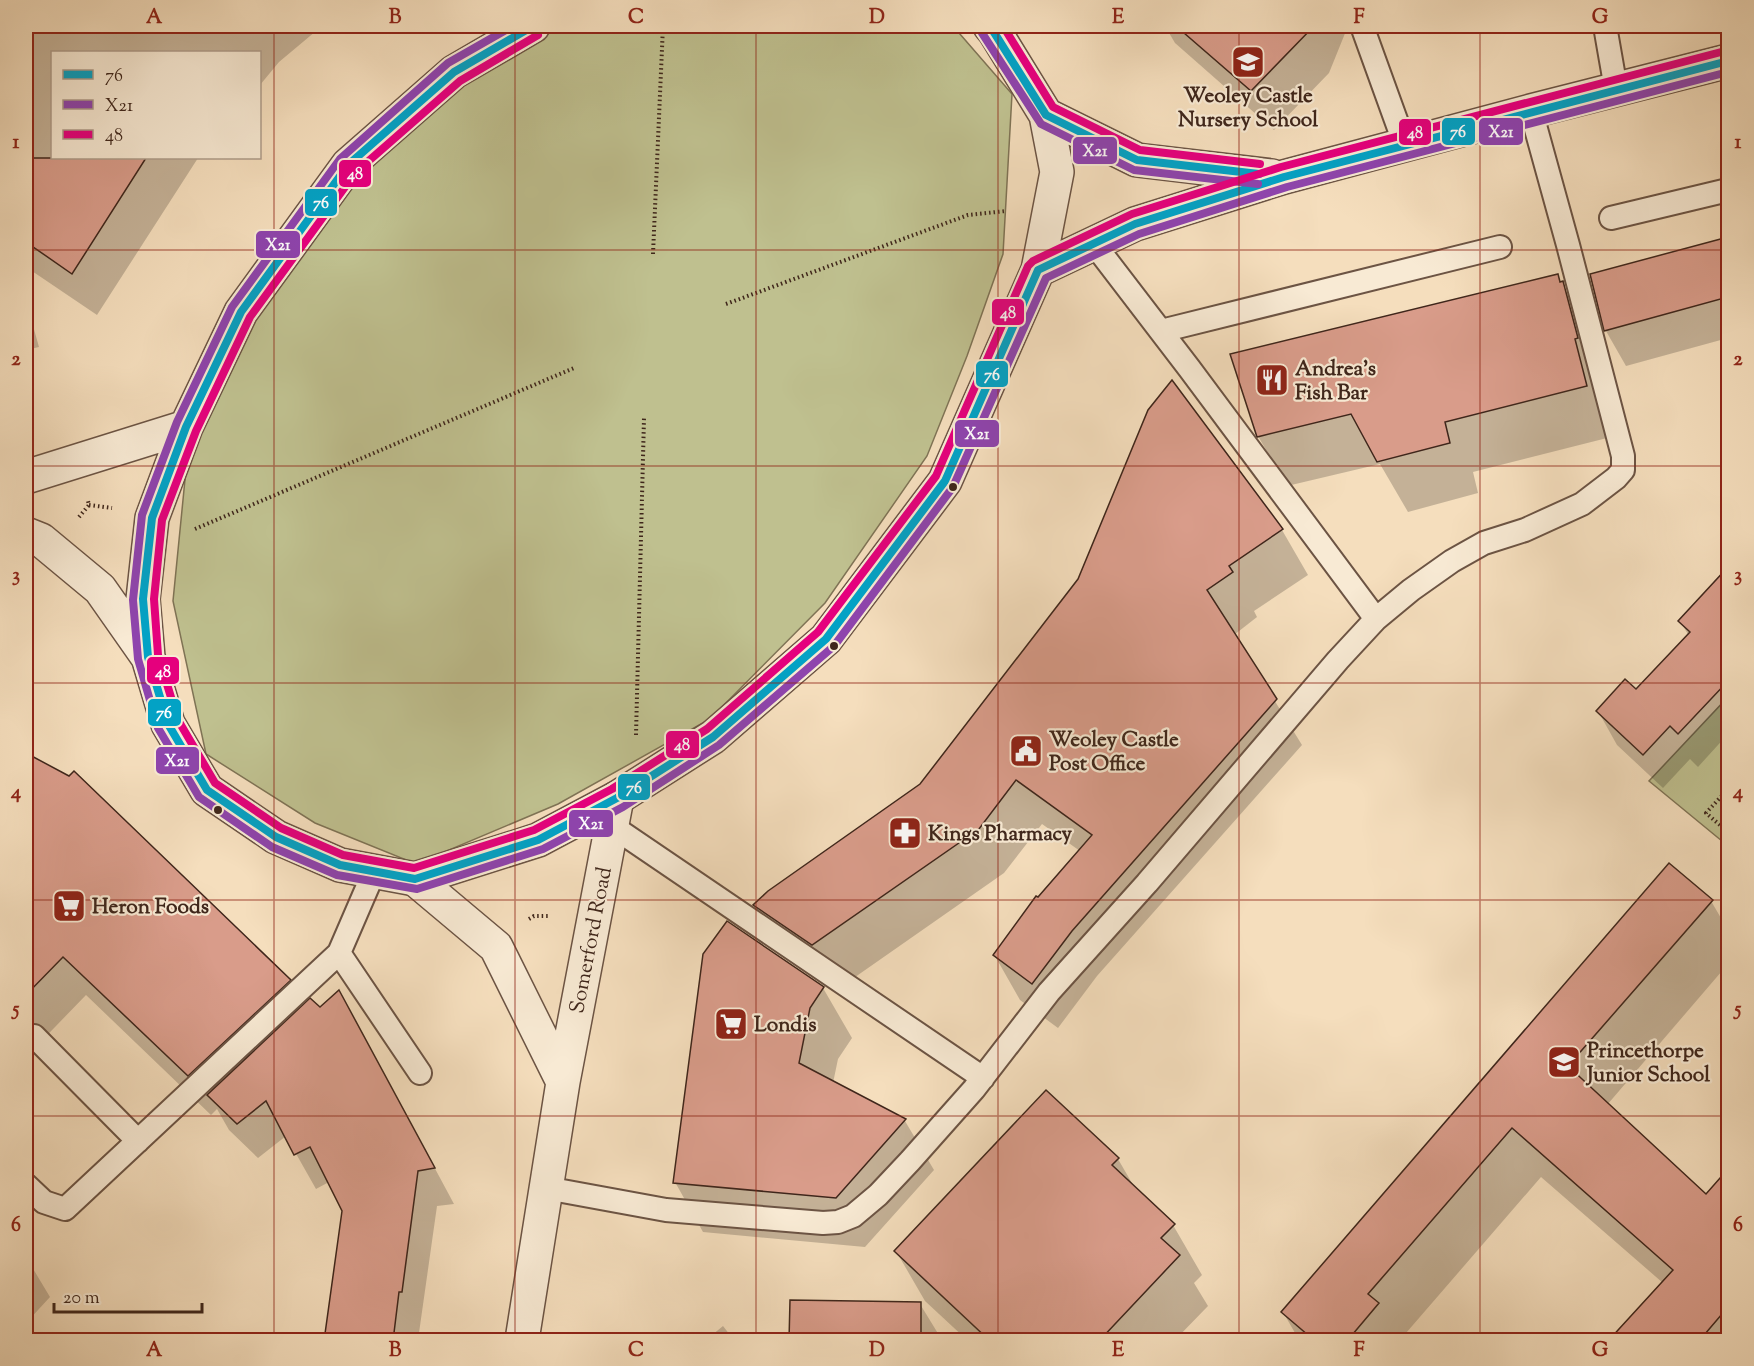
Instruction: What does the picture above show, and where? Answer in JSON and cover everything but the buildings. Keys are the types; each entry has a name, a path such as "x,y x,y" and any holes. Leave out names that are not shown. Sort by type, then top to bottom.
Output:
{"street":[{"path":"532,26 454,72 348,165 241,312 186,427 152,518 143,599 148,657 168,724 207,790 276,837 340,865 415,879 538,840 615,812 713,737 826,639 945,481 1038,270 1057,172 1046,115 990,26"},
{"path":"1038,270 1135,224 1284,177 1531,111 1728,62"},
{"path":"1046,115 1137,160 1284,177"},
{"path":"26,477 186,427"},
{"path":"26,534 41,540 100,589 148,657"},
{"name":"Somerford Road","path":"522,1341 563,1082 615,812"},
{"path":"415,879 496,947 563,1082"}],"lane":[{"path":"1362,26 1405,145"},
{"path":"1605,26 1616,89"},
{"path":"546,1188 666,1210 823,1222 838,1222 853,1216 878,1195 984,1078 1049,992 1147,883 1338,660 1376,619 1411,590 1452,561 1484,543 1525,530 1582,504 1616,478 1623,470 1623,456 1531,111"},
{"path":"1611,218 1728,190"},
{"path":"1094,244 1376,619"},
{"path":"1161,331 1500,247"},
{"path":"615,812 984,1078"},
{"path":"26,1185 44,1202 65,1209 339,953 374,872"},
{"path":"339,953 420,1073"},
{"path":"33,1036 138,1141"}],"path":[{"path":"653,254 663,26"},
{"path":"726,303 968,215 1010,211"},
{"path":"195,529 574,368"},
{"path":"636,745 644,418"},
{"path":"89,505 122,510"},
{"path":"1728,789 1706,813 1728,832"},
{"path":"527,921 534,916 554,916"}],"green space":[{"path":"542,26 953,26 1012,94 1003,254 967,356 927,456 825,603 710,719 558,804 416,864 315,823 206,754 173,601 190,429 244,317 350,170"},
{"path":"1728,697 1728,846 1649,781"}],"transit line":[{"name":"X21","path":"513,26 448,63 340,159 232,307 177,422 142,515 133,600 138,659 158,728 199,797 272,847 337,875 417,889 543,849 623,807 719,745 834,646 953,487 1046,278 1139,234 1287,187 1728,72"},
{"name":"76","path":"533,26 454,72 348,165 241,312 186,427 152,518 143,599 148,657 168,724 207,790 276,837 340,865 415,879 538,840 617,798 713,737 826,639 945,481 1038,270 1135,224 1284,177 1728,61"},
{"name":"76","path":"990,26 1046,115 1137,160 1259,174"},
{"name":"48","path":"1003,26 1053,107 1140,150 1260,164"},
{"name":"X21","path":"982,33 1041,124 1134,170 1258,184"},
{"name":"48","path":"538,35 460,81 356,172 250,317 196,431 162,520 154,599 158,655 178,720 215,783 281,828 343,855 414,868 534,830 612,789 707,729 818,632 936,476 1028,266 1033,261 1132,214 1281,167 1725,51"}],"place":[{"name":"Weoley Castle Nursery School","path":"1248,62"},
{"name":"Andrea's Fish Bar","path":"1272,380"},
{"name":"Weoley Castle Post Office","path":"1026,751"},
{"name":"Kings Pharmacy","path":"905,833"},
{"name":"Heron Foods","path":"69,906"},
{"name":"Londis","path":"731,1024"},
{"name":"Princethorpe Junior School","path":"1564,1062"}]}
